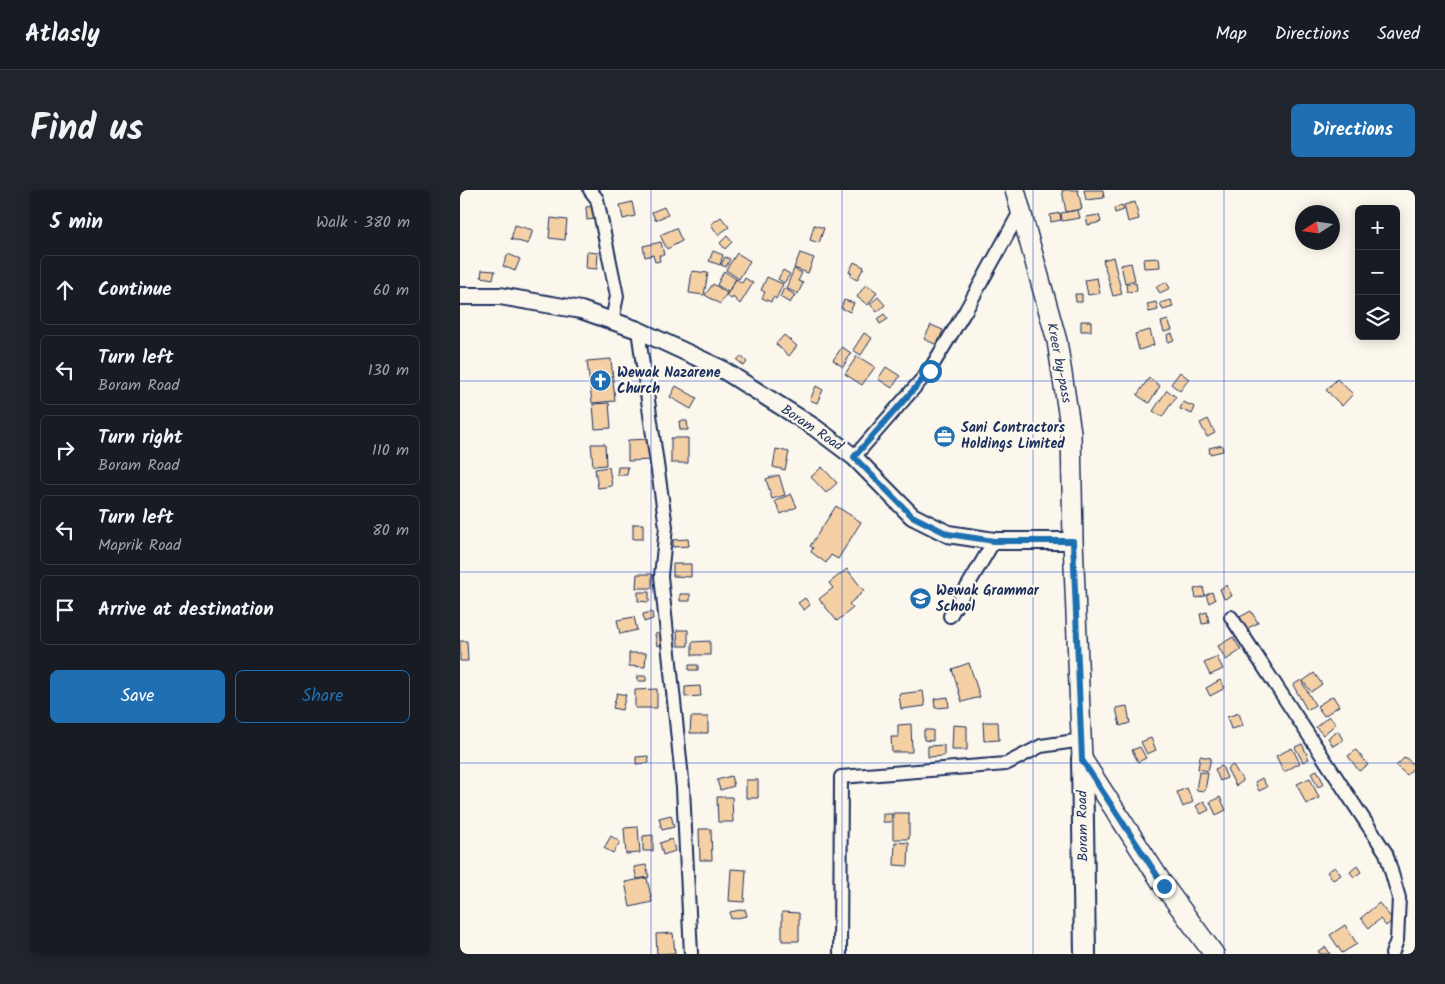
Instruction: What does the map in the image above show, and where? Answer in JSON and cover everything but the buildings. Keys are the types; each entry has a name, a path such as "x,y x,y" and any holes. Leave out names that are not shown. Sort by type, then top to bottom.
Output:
{"main road":[{"name":"Kreer by-pass","path":"1015,190 1057,341 1071,432 1073,541"},
{"name":"Boram Road","path":"1073,541 1082,750 1085,954"},
{"path":"1082,750 1164,886 1214,954"}],"street":[{"path":"590,190 597,199 617,296 612,321"},
{"path":"854,457 930,371 1021,210"},
{"name":"Boram Road","path":"460,296 500,296 581,310 638,330 720,368 814,427 854,457 912,516 948,534 994,541 1073,541"},
{"path":"638,330 666,527 660,576 683,788 691,954"},
{"path":"950,616 994,541"},
{"path":"1231,617 1386,852 1399,898 1397,940 1392,954"},
{"path":"840,954 841,777 1006,764 1042,746 1082,750"}],"place":[{"name":"Wewak Nazarene Church","path":"601,381"},
{"name":"Sani Contractors Holdings Limited","path":"945,436"},
{"name":"Wewak Grammar School","path":"920,599"}],"route":[{"path":"930,371 854,457 912,516 948,534 994,541 1073,541 1082,760 1164,886"}]}
